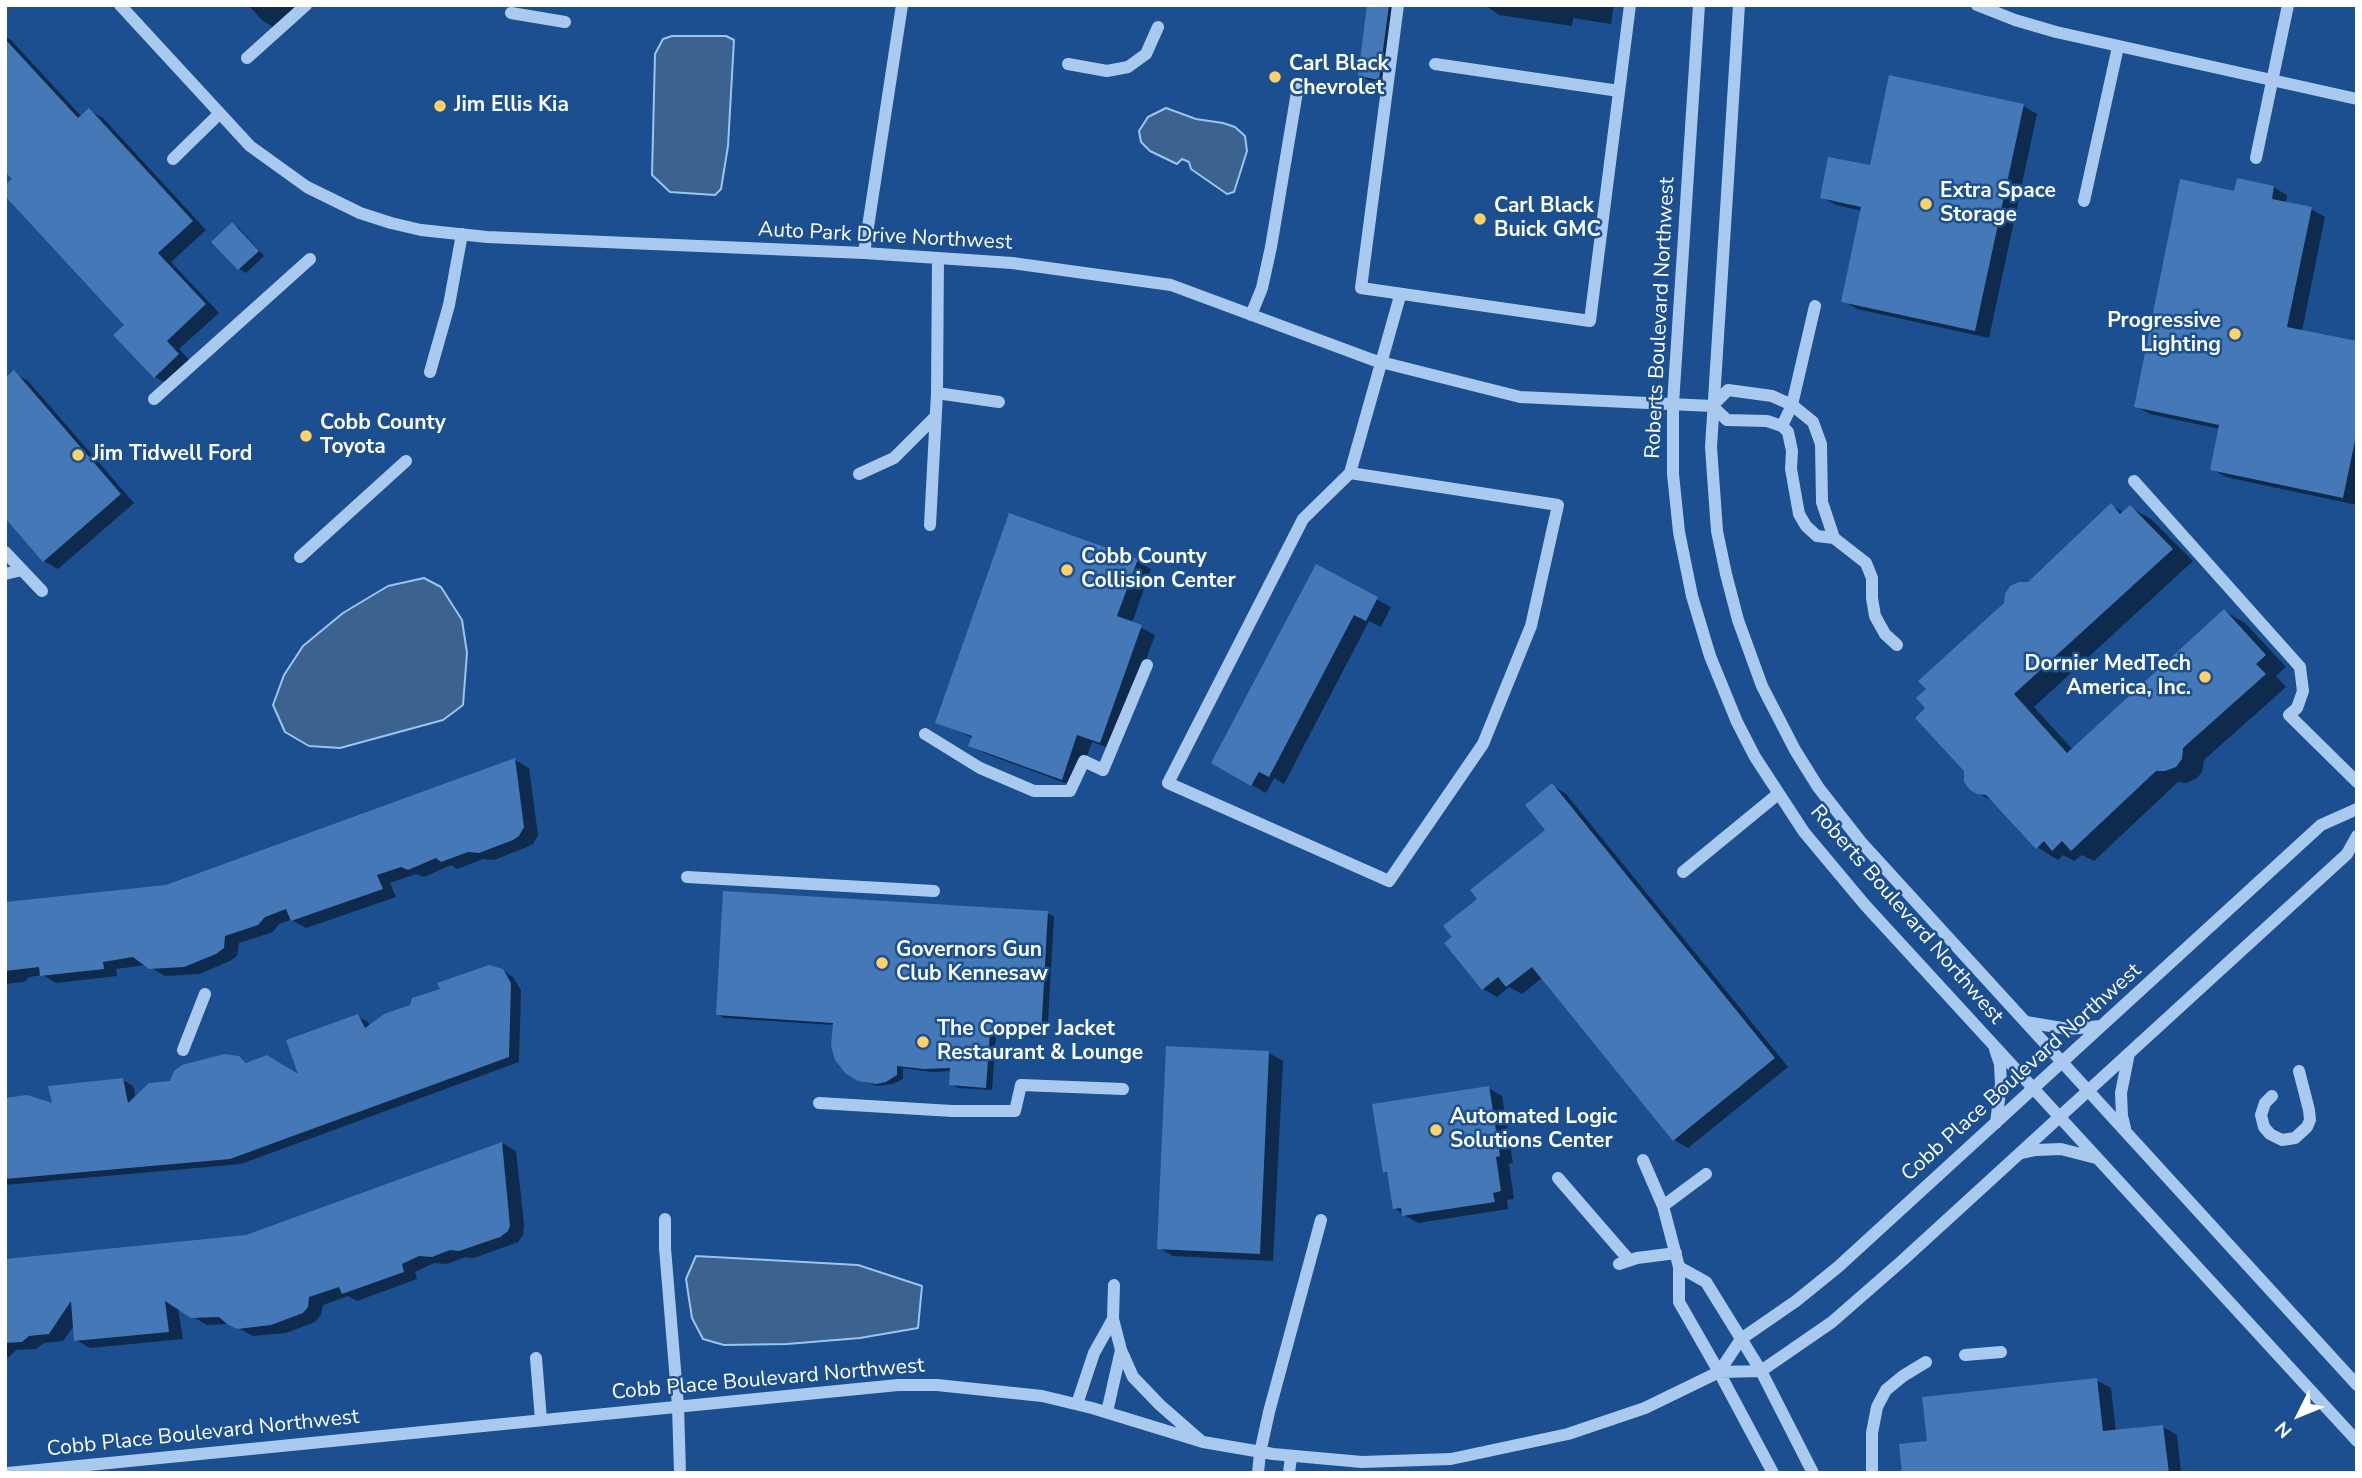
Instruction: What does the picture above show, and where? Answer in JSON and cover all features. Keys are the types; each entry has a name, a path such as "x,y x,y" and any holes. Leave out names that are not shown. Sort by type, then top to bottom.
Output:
{"street":[{"name":"Auto Park Drive Northwest","path":"120,5 250,146 281,170 335,201 391,223 421,230 461,234 1012,262 1171,285 1382,362 1520,397 1712,406"},
{"path":"247,58 306,5"},
{"path":"864,253 902,5"},
{"path":"1398,5 1362,288 1400,296 1590,321 1629,5"},
{"name":"Roberts Boulevard Northwest","path":"1699,5 1673,404 1675,503 1692,596 1721,688 1755,757 1778,794 1804,832 1856,894 2357,1441"},
{"name":"Roberts Boulevard Northwest","path":"1739,5 1712,406 1712,484 1717,531 1731,597 1762,686 1818,787 1847,824 2357,1385"},
{"path":"1977,5 2046,29 2118,47 2357,99"},
{"path":"2256,158 2288,5"},
{"path":"511,13 565,22"},
{"path":"1069,64 1107,71 1128,67 1146,54 1158,27"},
{"path":"2084,201 2118,47"},
{"path":"1435,64 1619,91"},
{"path":"1251,315 1262,288 1271,247 1298,86"},
{"path":"173,159 219,114"},
{"path":"430,372 449,305 461,234"},
{"path":"930,525 937,393 938,258"},
{"path":"154,399 310,259"},
{"path":"1350,473 1558,505 1531,625 1483,744 1389,881 1168,783 1303,519 1350,473 1400,296"},
{"path":"1782,426 1792,405 1815,306"},
{"path":"1834,538 1822,502 1821,444 1813,422 1792,405 1772,396 1728,390 1712,406 1727,421 1767,421 1782,426 1790,438 1791,469 1799,514 1806,526 1817,536 1834,538 1866,563 1872,578 1875,616 1885,634 1896,645"},
{"path":"937,393 999,402"},
{"path":"859,474 894,458 936,416"},
{"path":"300,557 406,461"},
{"path":"2134,481 2300,667 2303,691 2297,708 2290,715 2357,782"},
{"path":"5,552 41,591"},
{"path":"5,574 22,570"},
{"path":"925,734 979,768 1034,791 1070,791 1084,761 1103,770 1147,665"},
{"path":"1683,872 1778,794"},
{"name":"Cobb Place Boulevard Northwest","path":"1719,1372 1741,1339 1796,1301 1838,1267 2321,825 2357,809"},
{"path":"1761,1371 1813,1336 1860,1299 2347,854 2357,836"},
{"path":"687,877 934,891"},
{"path":"183,1050 205,994"},
{"path":"2025,1022 2068,1029 2101,1026"},
{"path":"1994,1045 2001,1074 1996,1123"},
{"path":"2128,1135 2121,1105 2122,1081 2129,1053"},
{"path":"2272,1096 2264,1103 2261,1115 2264,1127 2270,1135 2282,1140 2295,1138 2307,1127 2310,1120 2299,1071"},
{"path":"819,1103 952,1111 1015,1111 1021,1085 1123,1089"},
{"path":"2018,1155 2036,1150 2061,1149 2098,1158"},
{"path":"1643,1160 1663,1206 1676,1253 1679,1267 1679,1303 1773,1473"},
{"path":"1663,1206 1706,1174"},
{"path":"1558,1178 1624,1262 1676,1253"},
{"path":"665,1219 680,1473"},
{"path":"1258,1473 1260,1453 1321,1220"},
{"path":"1679,1267 1706,1282 1761,1371 1813,1473"},
{"path":"1114,1285 1113,1319 1121,1350 1133,1377 1203,1442"},
{"path":"1077,1404 1094,1353 1113,1319"},
{"path":"1107,1412 1121,1350"},
{"path":"1965,1355 2001,1352"},
{"path":"537,1358 541,1420"},
{"path":"1872,1473 1872,1433 1877,1407 1886,1390 1926,1362"},
{"name":"Cobb Place Boulevard Northwest","path":"8,1473 862,1388 937,1385 1021,1393 1077,1404 1203,1442 1260,1453 1362,1462 1451,1458 1568,1434 1620,1418 1671,1398 1719,1372 1761,1371"},
{"path":"1289,1473 1291,1457"}],"water":[{"path":"672,36 726,36 734,40 728,146 721,189 715,195 670,192 652,175 655,54 663,39"},
{"path":"1166,108 1196,119 1235,127 1245,136 1247,151 1234,192 1227,194 1191,169 1189,162 1182,159 1177,164 1150,151 1141,142 1139,131 1148,117"},
{"path":"424,578 441,587 462,620 467,653 463,705 443,720 340,748 309,746 285,732 273,705 284,675 303,646 343,613 388,586"},
{"path":"696,1256 858,1265 922,1286 918,1328 860,1338 787,1344 724,1345 703,1339 692,1318 686,1279"}],"building":[{"path":"1367,5 1389,5 1379,80 1358,76"},
{"path":"5,39 78,118 89,108 193,221 158,253 206,304 167,341 179,354 154,378 113,335 124,325 5,196 5,185 12,179 5,172"},
{"name":"Extra Space Storage","path":"1889,75 2024,104 1975,331 1841,302 1861,207 1820,198 1828,157 1870,165"},
{"name":"Progressive Lighting","path":"2237,178 2274,186 2272,199 2312,207 2287,327 2357,341 2357,431 2343,498 2210,470 2219,425 2134,407 2180,179 2234,191"},
{"path":"232,222 259,251 238,270 211,242"},
{"path":"14,370 121,494 43,562 5,518 5,378"},
{"name":"Dornier MedTech America, Inc.","path":"2111,503 2120,514 2130,505 2173,549 2014,694 2067,753 2224,609 2266,655 2256,664 2266,674 2183,748 2182,759 2176,767 2156,771 2071,851 2062,841 2052,851 2044,841 2036,849 1986,795 1970,790 1964,782 1964,771 1915,718 1925,708 1916,698 1926,689 1918,681 2004,603 2010,586 2028,582"},
{"path":"1009,513 1138,559 1117,616 1142,625 1100,743 1077,735 1062,780 968,746 972,736 935,723"},
{"path":"1316,564 1378,597 1366,621 1354,615 1269,777 1259,772 1251,786 1211,763"},
{"path":"515,758 524,827 513,840 479,853 468,852 441,862 436,858 408,870 401,867 377,875 383,889 291,921 286,909 265,917 258,925 225,936 224,948 216,954 184,967 149,969 133,957 103,962 104,969 40,976 39,967 5,971 5,902 166,885"},
{"path":"1552,783 1775,1058 1673,1141 1532,967 1506,987 1498,977 1482,990 1444,943 1452,937 1443,926 1477,899 1470,890 1545,830 1525,805"},
{"name":"Governors Gun Club Kennesaw","path":"723,891 1048,911 1041,1035 990,1032 986,1088 949,1085 950,1068 897,1066 897,1075 886,1082 876,1084 858,1081 846,1074 835,1060 831,1046 833,1023 716,1015"},
{"path":"489,965 503,969 511,983 509,1057 230,1159 5,1179 5,1098 27,1095 52,1103 48,1086 123,1078 128,1103 149,1083 170,1081 174,1071 182,1065 224,1054 239,1056 246,1063 267,1055 298,1074 286,1040 358,1014 365,1028 384,1014 410,1005 412,998 440,989 437,983"},
{"path":"1166,1046 1269,1051 1260,1254 1157,1249"},
{"name":"Automated Logic Solutions Center","path":"1489,1086 1500,1156 1496,1157 1501,1191 1493,1193 1495,1202 1402,1216 1401,1208 1393,1209 1387,1172 1383,1173 1372,1104"},
{"path":"502,1142 510,1226 500,1237 459,1251 450,1250 432,1257 419,1256 402,1264 404,1272 342,1294 339,1287 309,1297 308,1307 303,1313 271,1325 237,1329 219,1317 191,1318 165,1301 169,1332 74,1341 71,1301 49,1334 29,1336 22,1342 5,1343 5,1259 246,1235"},
{"path":"2097,1378 2103,1431 2163,1425 2169,1473 1902,1473 1899,1444 1927,1441 1922,1397"}],"place":[{"name":"Carl Black Chevrolet","path":"1275,77"},
{"name":"Jim Ellis Kia","path":"440,106"},
{"name":"Extra Space Storage","path":"1926,204"},
{"name":"Carl Black Buick GMC","path":"1480,219"},
{"name":"Progressive Lighting","path":"2235,334"},
{"name":"Cobb County Toyota","path":"306,436"},
{"name":"Jim Tidwell Ford","path":"78,455"},
{"name":"Cobb County Collision Center","path":"1067,570"},
{"name":"Dornier MedTech America, Inc.","path":"2205,677"},
{"name":"Governors Gun Club Kennesaw","path":"882,963"},
{"name":"The Copper Jacket Restaurant & Lounge","path":"923,1042"},
{"name":"Automated Logic Solutions Center","path":"1436,1130"}]}
